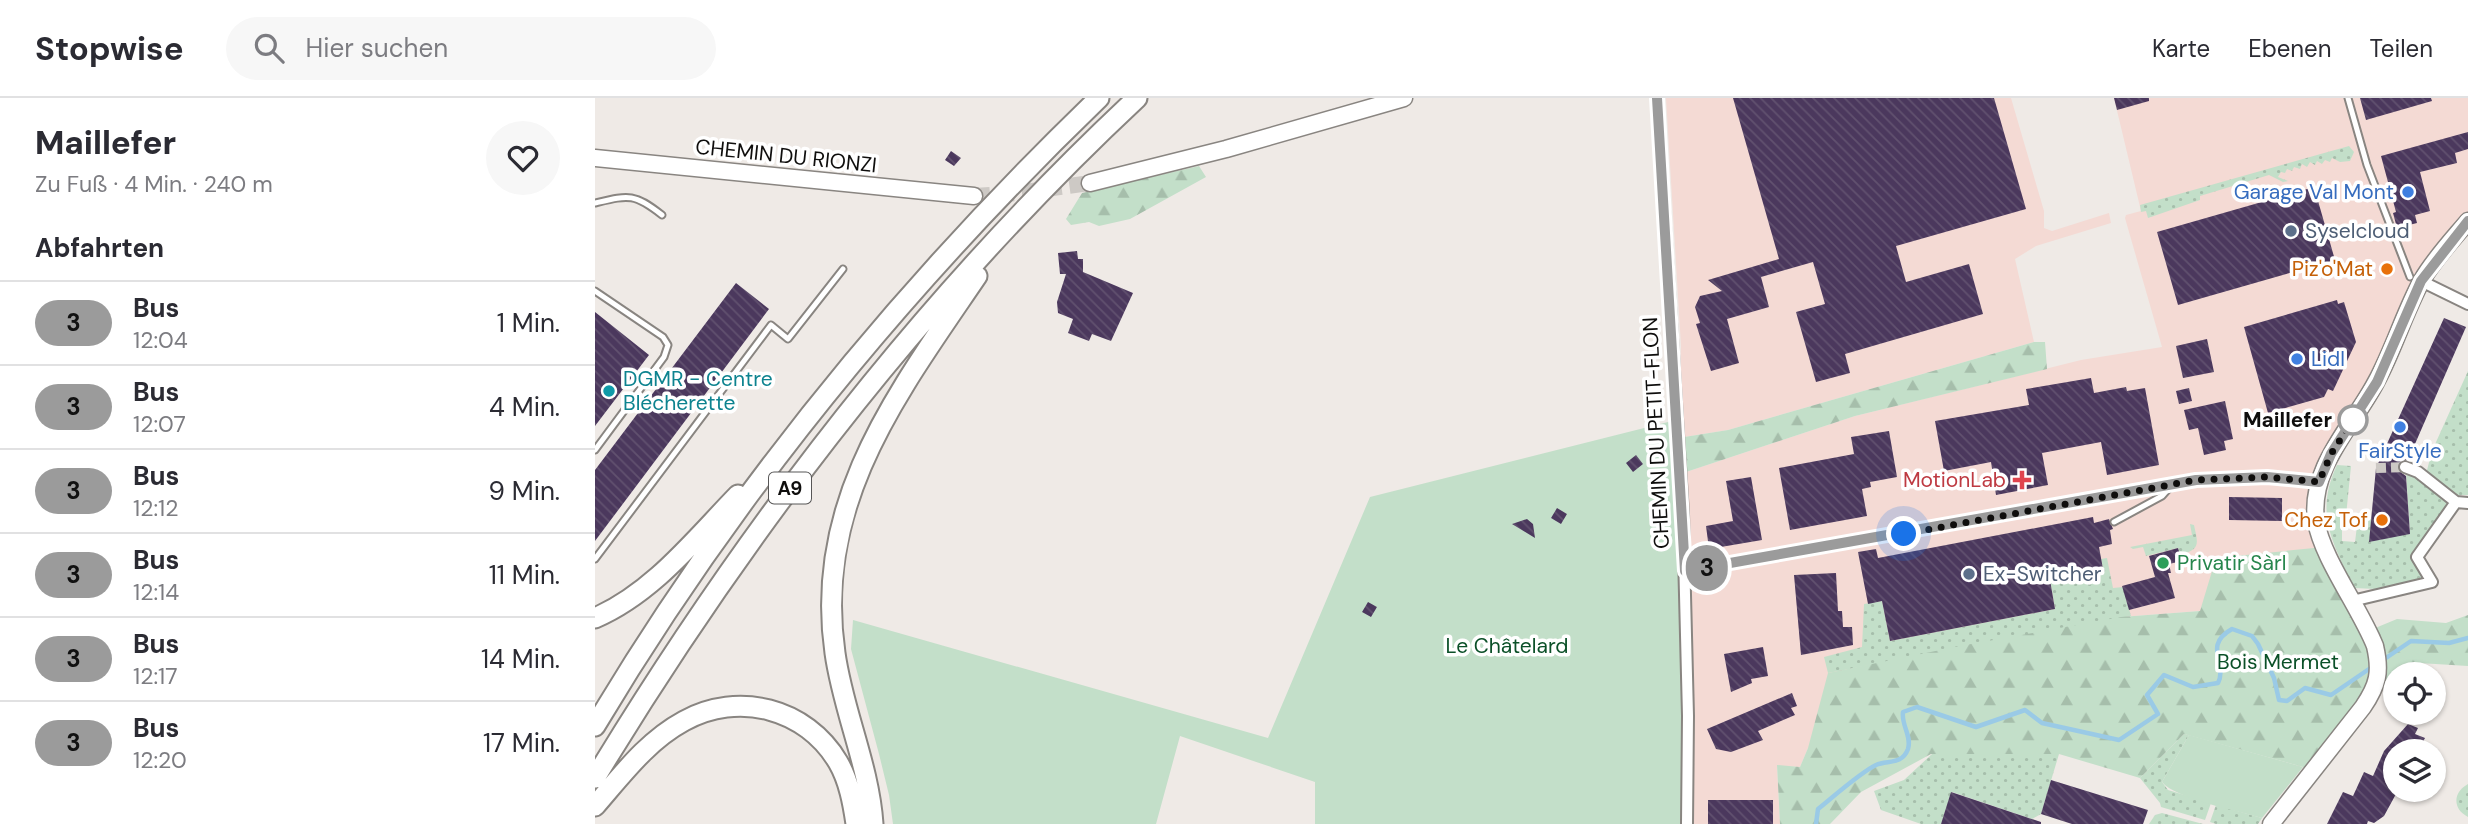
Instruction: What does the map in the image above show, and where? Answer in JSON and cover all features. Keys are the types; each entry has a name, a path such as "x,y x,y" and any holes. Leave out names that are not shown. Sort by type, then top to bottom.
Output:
{"highway":[{"name":"A9","path":"595,726 692,577 786,447 941,261 1098,98"},
{"name":"A9","path":"595,778 670,657 752,538 808,463 908,339 1014,220 1137,98"},
{"path":"873,824 869,788 846,708 834,649 832,585 840,528 858,471 892,404 1014,220"},
{"path":"595,618 624,603 654,580 786,447"},
{"path":"595,806 635,759 675,726 710,710 748,705 772,710 796,720 825,745 840,765 845,777 856,824"}],"street":[{"path":"1090,183 1226,149 1404,98"},
{"name":"CHEMIN DU PETIT-FLON","path":"1657,98 1685,571 2196,480 2254,477 2319,482"},
{"name":"CHEMIN DU RIONZI","path":"595,159 974,196"},
{"path":"2271,824 2376,687 2378,666 2375,646 2317,528 2315,506 2319,482 2331,454 2377,382 2416,279 2468,222"},
{"path":"2416,279 2468,304"},
{"path":"2352,601 2432,582 2417,557 2462,503 2418,472 2406,467"},
{"path":"1685,571 1687,824"}],"lane":[{"path":"2348,98 2367,165 2416,279"},
{"path":"595,203 618,197 641,199 662,215"},
{"path":"595,559 771,325 788,339 843,269"},
{"path":"595,291 663,337 668,345 664,357 595,450"},
{"path":"2114,522 2162,496 2172,485"}],"shaded area":[{"path":"1666,98 2011,98 2044,211 2044,228 2052,231 2109,213 2111,223 2036,246 2015,259 2034,342 1728,430 1678,438 1681,346"},
{"path":"2114,98 2468,98 2468,221 2431,266 2316,494 2324,547 2200,611 2121,617 1808,748 1800,767 1777,766 1780,824 1687,824 1680,474 1855,416 2081,360 2162,347 2125,218 2126,215 2141,211"}],"green space":[{"path":"2349,146 2354,152 2350,161 2340,162 2332,158 2330,162 2325,160 2322,164 2317,161 2315,165 2310,162 2307,167 2302,164 2300,169 2294,167 2292,171 2287,169 2285,173 2281,172 2278,177 2288,181 2283,182 2269,175 2200,196 2200,200 2148,218 2146,211 2141,212 2140,205"},
{"path":"1199,166 1206,177 1130,219 1099,226 1089,222 1071,225 1066,219 1082,193"},
{"path":"2034,342 2045,342 2047,369 1855,416 1680,474 1678,438 1728,430"},
{"path":"2468,371 2468,495 2456,495 2426,474 2432,451"},
{"name":"Le Châtelard","path":"1676,420 1687,824 1315,824 1315,782 1180,736 1156,824 893,824 889,795 851,649 853,620 1268,738 1370,497"},
{"path":"2337,465 2351,466 2342,541 2355,542 2358,518 2371,519 2410,534 2406,472 2452,501 2414,553 2427,578 2375,589 2354,588 2333,542 2327,514 2330,483"},
{"path":"2190,524 2194,525 2197,541 2195,548 2187,553 2180,555 2178,548 2146,556 2143,547 2130,547 2192,535"},
{"name":"Bois Mermet","path":"2324,547 2368,631 2397,619 2446,623 2468,615 2468,666 2446,665 2446,662 2383,662 2383,683 2376,687 2314,770 2184,734 2140,778 2059,754 1931,754 1861,792 1830,824 1780,824 1777,765 1800,767 1808,748 1828,673 2121,617 2200,611 2216,558"},
{"path":"2107,558 2113,588 2123,587 2131,616 1828,673 1824,657 1862,647 1864,604 1882,601 1890,641 2055,609 2050,580 2103,569 2101,559"},
{"path":"2184,734 2189,735 2162,782 2168,790 2211,803 2205,820 2161,807 2140,778"},
{"path":"2189,735 2303,767 2262,818 2209,804 2180,794 2162,782"},
{"path":"1932,754 2059,754 2041,814 2032,819 1952,792 1941,824 1921,824 1881,810 1874,791 1904,780"},
{"path":"2468,784 2468,817 2459,810 2456,800 2459,791"},
{"path":"2216,805 2262,818 2258,824 2216,824 2210,822"},
{"path":"2162,813 2203,824 2149,824 2155,815"}],"building":[{"path":"1733,98 1994,98 2026,209 1896,246 1906,282 1969,264 1983,314 1845,354 1850,373 1816,382 1796,312 1825,304 1813,262 1761,277 1769,307 1727,319 1739,363 1711,371 1696,324 1700,323 1695,307 1700,296 1722,291 1708,280 1779,259"},
{"path":"2114,98 2149,98 2149,101 2117,110"},
{"path":"2360,98 2431,98 2432,101 2366,120"},
{"name":"Garage Val Mont","path":"2468,132 2468,149 2455,153 2457,163 2420,172 2430,211 2415,215 2417,223 2397,228 2393,213 2396,212 2381,156"},
{"path":"951,151 961,158 954,166 945,160"},
{"path":"2314,187 2335,260 2178,305 2157,232"},
{"path":"1077,251 1078,259 1083,259 1083,272 1133,293 1111,341 1092,334 1089,341 1068,333 1073,319 1058,313 1057,302 1066,274 1060,274 1058,253"},
{"path":"736,283 769,309 595,541 595,470"},
{"name":"Lidl","path":"2337,300 2338,304 2344,302 2356,342 2333,391 2328,389 2324,397 2268,413 2244,327"},
{"name":"DGMR - Centre Blécherette","path":"595,312 649,355 595,426"},
{"path":"2444,318 2466,327 2408,460 2397,465 2399,471 2406,476 2410,534 2369,542 2376,468"},
{"path":"2207,339 2214,372 2183,378 2176,346"},
{"path":"2091,378 2094,393 2126,387 2127,391 2145,388 2159,465 2107,475 2101,442 2042,453 2048,485 1996,495 1991,462 1944,471 1935,421 2029,405 2026,389"},
{"path":"2189,388 2192,401 2179,404 2176,391"},
{"path":"2225,401 2233,439 2224,441 2226,450 2204,455 2198,428 2189,430 2184,410"},
{"path":"1889,431 1897,477 1870,482 1871,487 1862,489 1867,516 1790,530 1779,468 1854,454 1851,437"},
{"path":"1636,455 1643,464 1633,472 1626,463"},
{"path":"1751,477 1762,540 1709,549 1706,526 1733,521 1726,481"},
{"path":"2229,497 2282,498 2282,521 2229,520"},
{"path":"1557,508 1567,514 1561,524 1551,518"},
{"name":"Ex-Switcher","path":"2093,517 2094,523 2109,519 2113,529 2110,530 2112,544 2099,547 2103,569 2050,580 2055,609 1890,641 1882,601 1868,604 1858,552 1876,549 1878,558"},
{"path":"1527,519 1533,524 1535,538 1512,524"},
{"path":"2178,548 2182,561 2169,564 2171,573 2168,573 2175,598 2129,610 2122,586 2155,577 2149,556"},
{"path":"1836,573 1838,611 1842,611 1843,627 1852,627 1853,645 1801,655 1794,575"},
{"path":"1368,602 1377,607 1371,617 1362,612"},
{"path":"1763,647 1768,676 1751,679 1752,683 1731,692 1724,654"},
{"path":"1792,693 1797,706 1791,708 1795,715 1758,731 1763,740 1731,752 1716,749 1707,729"},
{"path":"2407,725 2418,728 2415,734 2425,738 2424,739 2395,739"},
{"path":"2383,753 2383,802 2392,802 2384,816 2374,823 2368,821 2367,824 2327,824 2343,792 2353,796 2364,772 2373,776"},
{"path":"2051,780 2148,810 2143,824 2072,824 2041,814"},
{"path":"1951,792 2041,822 2041,824 1941,824"},
{"path":"1708,800 1773,800 1773,824 1708,824"}],"waterway":[{"path":"1816,824 1818,809 1855,779 1876,765 1902,758 1909,744 1903,712 1917,707 1976,727 2025,710 2042,723 2119,740 2158,714 2147,695 2164,675 2193,687 2218,683 2220,669 2217,648 2223,635 2232,629 2252,636 2258,644 2274,678 2279,700 2287,701 2305,688 2331,695 2372,667"},
{"path":"2383,660 2411,641 2449,643 2468,638"}],"tunnel":[{"path":"974,196 1090,183"},
{"path":"2376,468 2405,467"}],"bus line":[{"name":"3","path":"1657,98 1685,571 2196,480 2267,477 2319,482 2331,454 2377,382 2421,281 2468,221"}],"place":[{"name":"Garage Val Mont","path":"2408,192"},
{"name":"Syselcloud","path":"2291,231"},
{"name":"Piz'o'Mat","path":"2387,269"},
{"name":"Lidl","path":"2297,359"},
{"name":"DGMR - Centre Blécherette","path":"609,391"},
{"name":"Maillefer","path":"2353,420"},
{"name":"FairStyle","path":"2400,427"},
{"name":"MotionLab","path":"2022,480"},
{"name":"Chez Tof","path":"2382,520"},
{"name":"Privatir Sàrl","path":"2163,563"},
{"name":"Ex-Switcher","path":"1969,574"}],"route":[{"path":"1904,534 2196,480 2267,477 2319,482 2331,454 2358,412 2353,420"}]}
